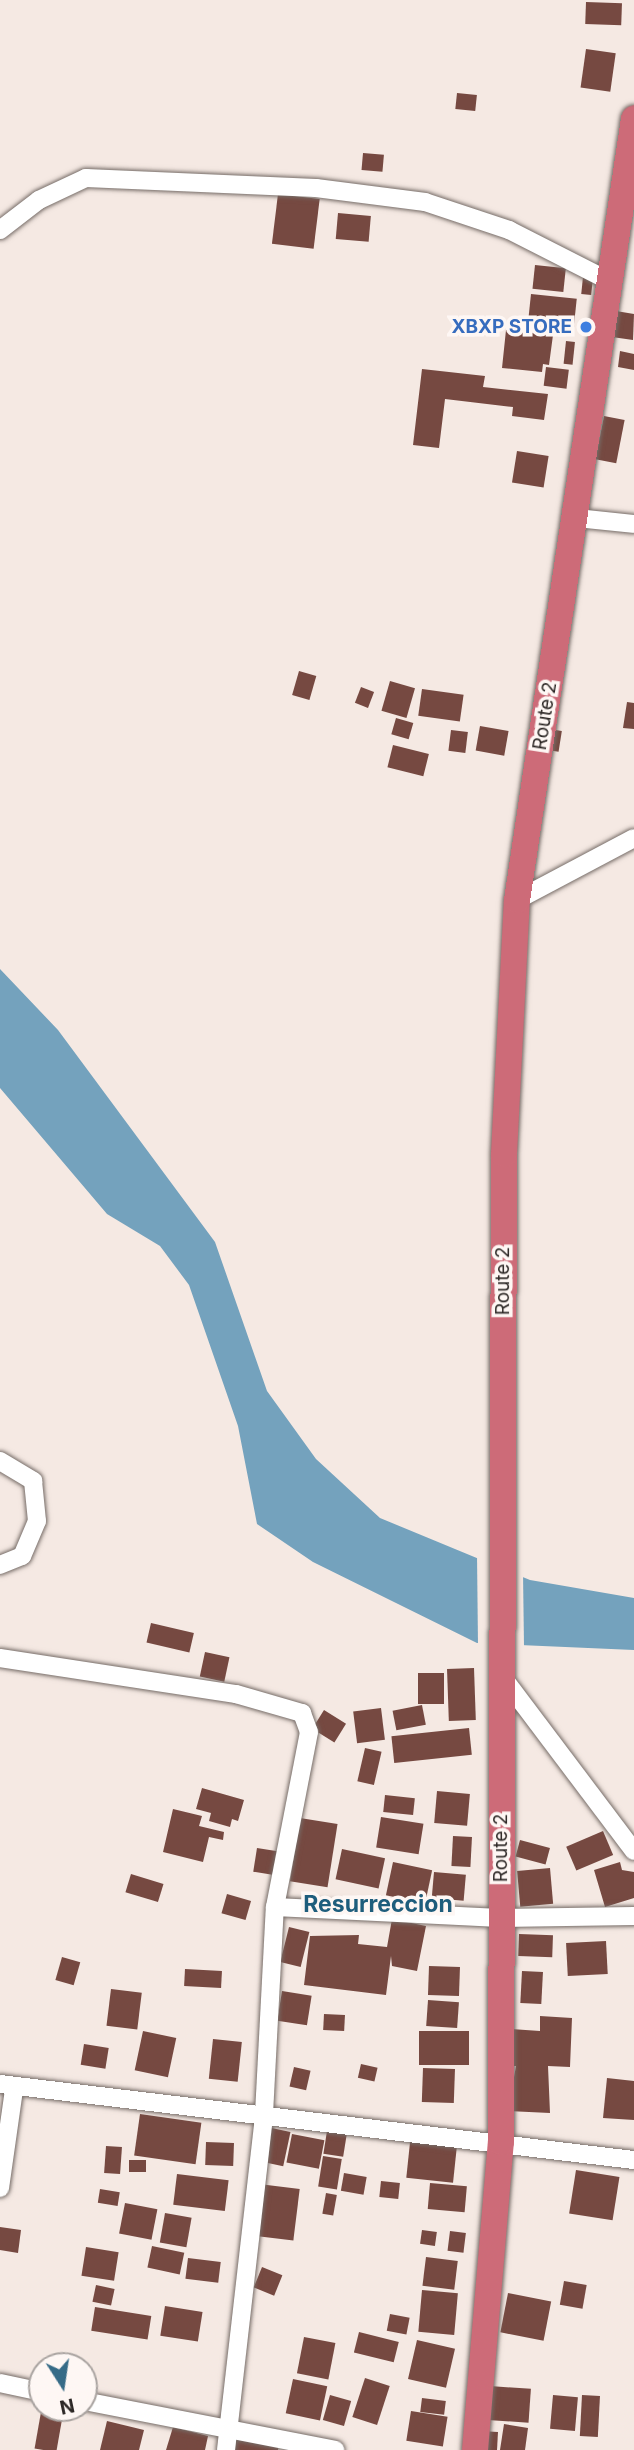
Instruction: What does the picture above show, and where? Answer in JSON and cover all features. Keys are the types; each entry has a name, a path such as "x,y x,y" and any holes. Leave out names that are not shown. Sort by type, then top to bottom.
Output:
{"highway":[{"name":"Route 2","path":"475,2450 501,2142 504,1154 517,900 576,519 609,281 624,252 632,130"}],"street":[{"path":"0,230 39,200 86,178 317,188 425,202 509,230 609,281"},
{"path":"576,519 634,524"},
{"path":"517,900 634,838"},
{"path":"0,1461 33,1481 37,1521 22,1556 0,1565"},
{"path":"0,1658 236,1694 302,1713 309,1732 275,1907 264,2114 227,2441"},
{"path":"502,1665 634,1851"},
{"path":"275,1907 500,1918 634,1916"},
{"path":"0,2188 7,2087 264,2114 634,2160"},
{"path":"0,2383 28,2389"},
{"path":"98,2405 227,2441 335,2450"}],"water":[{"path":"0,969 58,1030 215,1242 267,1391 316,1459 380,1518 530,1580 634,1598 634,1650 477,1643 313,1562 257,1524 238,1426 189,1285 160,1246 107,1214 0,1088"}],"pier":[{"path":"477,1554 523,1573 524,1647 478,1646"}],"building":[{"path":"586,2 622,3 621,25 585,24"},
{"path":"586,49 616,53 610,92 581,88"},
{"path":"457,93 477,95 475,111 455,109"},
{"path":"363,153 384,155 382,172 362,170"},
{"path":"278,194 320,199 314,249 272,244"},
{"path":"338,213 371,216 369,242 336,239"},
{"path":"535,265 566,268 563,292 532,289"},
{"path":"583,277 593,278 591,295 581,294"},
{"path":"531,294 577,299 573,333 527,328"},
{"path":"616,311 634,314 633,340 612,337"},
{"path":"506,330 553,335 549,365 543,364 542,372 502,368"},
{"path":"566,341 575,342 573,365 564,364"},
{"path":"620,351 634,354 634,370 618,367"},
{"path":"546,367 569,370 567,389 544,386"},
{"path":"422,369 485,376 483,387 548,394 544,420 512,416 513,407 445,399 439,448 413,445"},
{"path":"604,416 625,420 616,463 596,459"},
{"path":"517,451 549,456 544,488 512,483"},
{"path":"299,671 316,676 309,700 292,695"},
{"path":"390,681 415,688 406,718 381,711"},
{"path":"361,687 374,692 368,708 355,703"},
{"path":"422,689 464,695 460,722 418,716"},
{"path":"627,702 634,703 634,729 623,728"},
{"path":"396,718 413,723 409,739 391,734"},
{"path":"480,726 509,731 504,756 476,751"},
{"path":"549,729 562,731 559,752 546,750"},
{"path":"451,730 468,732 465,753 448,751"},
{"path":"393,745 429,754 423,776 387,767"},
{"path":"151,1623 194,1633 189,1652 147,1642"},
{"path":"205,1652 229,1657 224,1682 200,1676"},
{"path":"474,1668 476,1720 449,1721 447,1669"},
{"path":"418,1673 444,1673 444,1704 418,1704"},
{"path":"422,1705 426,1725 396,1730 393,1711"},
{"path":"381,1708 385,1740 357,1743 353,1711"},
{"path":"324,1710 346,1724 334,1742 312,1729"},
{"path":"469,1728 472,1755 394,1763 391,1736"},
{"path":"365,1748 382,1752 374,1785 357,1781"},
{"path":"202,1788 244,1800 238,1821 232,1819 230,1827 209,1821 211,1813 196,1809"},
{"path":"437,1791 470,1794 467,1826 434,1823"},
{"path":"385,1795 415,1798 413,1815 383,1812"},
{"path":"173,1809 202,1816 199,1826 224,1832 223,1840 209,1837 203,1862 163,1852"},
{"path":"381,1817 423,1824 419,1854 376,1848"},
{"path":"300,1818 338,1824 328,1887 290,1881"},
{"path":"603,1831 613,1855 576,1871 566,1847"},
{"path":"453,1836 472,1837 470,1867 451,1866"},
{"path":"520,1840 550,1848 546,1864 516,1856"},
{"path":"257,1848 281,1852 277,1875 253,1872"},
{"path":"342,1849 385,1858 379,1888 336,1879"},
{"path":"393,1862 432,1870 425,1904 386,1895"},
{"path":"620,1862 622,1870 634,1872 634,1898 605,1907 594,1870"},
{"path":"550,1868 553,1904 520,1907 517,1871"},
{"path":"434,1872 466,1875 464,1901 432,1898"},
{"path":"131,1874 164,1884 158,1902 125,1892"},
{"path":"227,1894 251,1901 246,1920 221,1913"},
{"path":"392,1919 426,1926 417,1971 392,1966 391,1956 386,1995 304,1985 310,1936 359,1935 358,1944 387,1947"},
{"path":"289,1927 309,1932 301,1967 280,1962"},
{"path":"519,1934 553,1935 552,1957 518,1956"},
{"path":"606,1941 608,1974 568,1976 566,1943"},
{"path":"62,1957 80,1962 74,1985 55,1980"},
{"path":"429,1966 460,1967 459,1996 428,1995"},
{"path":"185,1969 222,1971 221,1988 184,1986"},
{"path":"522,1971 543,1972 541,2004 520,2003"},
{"path":"111,1989 142,1993 137,2030 106,2026"},
{"path":"282,1991 312,1996 307,2025 277,2021"},
{"path":"428,2000 459,2002 457,2028 426,2026"},
{"path":"324,2014 345,2015 344,2031 323,2030"},
{"path":"540,2016 572,2018 570,2067 548,2066 550,2113 508,2111 516,2066 509,2066 511,2029 540,2031"},
{"path":"143,2031 176,2038 168,2077 135,2070"},
{"path":"419,2031 469,2031 469,2065 419,2065"},
{"path":"213,2039 242,2042 238,2082 209,2079"},
{"path":"84,2044 109,2048 105,2069 81,2065"},
{"path":"361,2064 378,2068 374,2081 358,2078"},
{"path":"294,2067 311,2071 306,2090 290,2086"},
{"path":"423,2068 455,2069 454,2103 422,2102"},
{"path":"607,2078 634,2081 634,2120 603,2118"},
{"path":"140,2114 201,2123 196,2164 134,2156"},
{"path":"267,2127 290,2132 283,2166 260,2161"},
{"path":"327,2131 347,2134 343,2157 323,2154"},
{"path":"411,2133 458,2138 453,2183 406,2178"},
{"path":"292,2134 324,2140 319,2169 286,2162"},
{"path":"206,2142 234,2143 233,2166 205,2165"},
{"path":"106,2146 122,2147 120,2174 104,2173"},
{"path":"323,2156 342,2159 337,2190 318,2187"},
{"path":"129,2160 146,2160 146,2172 129,2172"},
{"path":"576,2170 619,2177 613,2220 569,2213"},
{"path":"344,2173 367,2177 364,2195 341,2191"},
{"path":"177,2174 229,2180 225,2211 173,2205"},
{"path":"381,2181 400,2183 398,2199 379,2197"},
{"path":"430,2183 467,2186 465,2212 428,2209"},
{"path":"259,2184 300,2189 293,2241 253,2236"},
{"path":"100,2189 120,2192 118,2206 98,2203"},
{"path":"326,2193 337,2195 333,2216 322,2214"},
{"path":"125,2203 157,2209 151,2240 119,2233"},
{"path":"165,2213 192,2218 186,2247 160,2243"},
{"path":"0,2227 21,2230 18,2253 0,2250"},
{"path":"422,2230 437,2232 435,2246 420,2244"},
{"path":"450,2231 466,2233 463,2253 448,2251"},
{"path":"152,2246 184,2253 180,2274 147,2268"},
{"path":"86,2247 119,2252 114,2281 81,2276"},
{"path":"426,2257 458,2261 454,2290 422,2286"},
{"path":"188,2258 221,2262 218,2283 185,2279"},
{"path":"262,2267 282,2275 274,2296 254,2287"},
{"path":"564,2281 587,2285 582,2309 560,2305"},
{"path":"96,2285 115,2289 111,2306 92,2302"},
{"path":"422,2290 458,2293 454,2335 418,2332"},
{"path":"508,2293 551,2301 544,2341 500,2332"},
{"path":"165,2306 203,2312 198,2342 160,2336"},
{"path":"95,2307 151,2316 148,2340 91,2331"},
{"path":"390,2314 410,2318 406,2335 387,2331"},
{"path":"359,2332 399,2342 394,2362 354,2352"},
{"path":"304,2337 335,2343 328,2379 297,2373"},
{"path":"417,2340 455,2349 446,2388 408,2379"},
{"path":"365,2378 390,2386 377,2425 352,2417"},
{"path":"293,2379 327,2386 320,2421 286,2413"},
{"path":"490,2386 531,2389 529,2423 488,2420"},
{"path":"330,2395 351,2401 344,2426 323,2420"},
{"path":"553,2395 578,2397 575,2431 550,2429"},
{"path":"582,2395 600,2396 598,2437 580,2436"},
{"path":"422,2398 446,2401 444,2415 420,2412"},
{"path":"411,2411 448,2417 443,2446 406,2441"},
{"path":"107,2421 144,2430 139,2450 100,2450"},
{"path":"39,2422 62,2422 57,2450 35,2448"},
{"path":"504,2424 528,2428 525,2450 500,2450"},
{"path":"173,2427 208,2436 205,2450 166,2450"},
{"path":"480,2431 498,2432 497,2450 479,2450"},
{"path":"236,2438 279,2442 278,2450 235,2450"}],"place":[{"name":"XBXP STORE","path":"586,327"}],"district":[{"name":"Resurreccion","path":"378,1904"}]}
